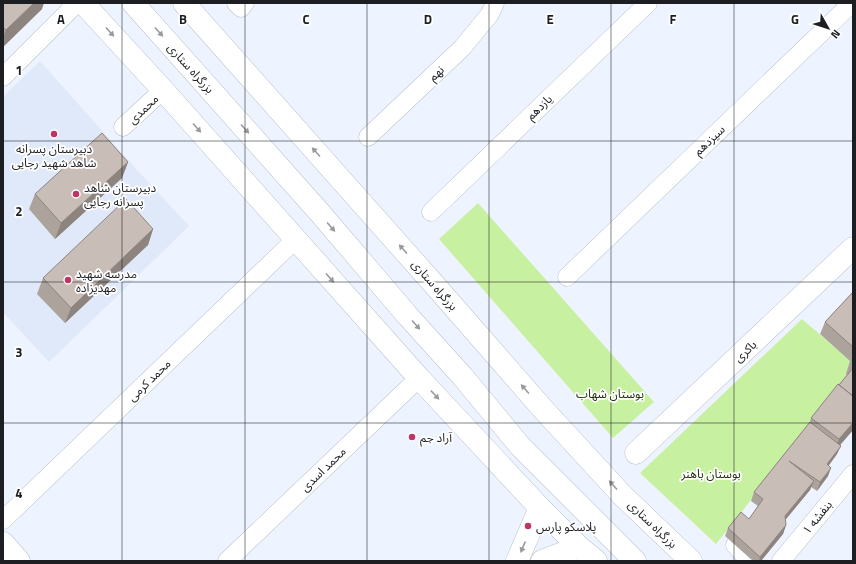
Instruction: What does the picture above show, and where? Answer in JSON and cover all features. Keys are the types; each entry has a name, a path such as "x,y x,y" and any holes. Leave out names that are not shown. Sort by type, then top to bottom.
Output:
{"main road":[{"path":"83,3 163,90 419,378 540,508 579,547 596,561"},
{"name":"بزرگراه ستاری","path":"133,3 320,213 407,315 463,377 520,446 635,561"},
{"name":"بزرگراه ستاری","path":"184,3 542,408 622,495 691,561"},
{"name":"باکری","path":"636,454 853,248"},
{"path":"517,561 540,508"},
{"path":"3,544 18,561"},
{"path":"542,561 579,547"}],"street":[{"path":"3,77 77,3"},
{"name":"نهم","path":"368,137 462,48 490,14 495,3"},
{"name":"یازدهم","path":"431,212 648,3"},
{"name":"سیزدهم","path":"567,277 852,3"},
{"name":"محمدی","path":"123,128 163,90"},
{"name":"محمد کرمی","path":"3,520 296,239"},
{"name":"محمد اسدی","path":"227,561 419,378"},
{"name":"بنفشه ۱","path":"781,561 853,474"},
{"path":"735,546 750,561"}],"shaded area":[{"path":"40,61 189,226 49,362 3,312 3,97"}],"green space":[{"name":"بوستان شهاب","path":"478,203 654,402 613,438 439,239"},
{"name":"بوستان باهنر","path":"802,319 853,363 853,372 716,544 640,473"}],"building":[{"path":"3,3 34,3 6,30 3,27"},
{"name":"دبیرستان شاهد پسرانه رجایی","path":"102,133 128,162 61,223 35,194"},
{"path":"126,199 153,229 71,308 43,278"},
{"path":"853,292 853,347 825,322"},
{"path":"853,368 853,396 839,385"},
{"path":"838,384 853,396 853,423 839,439 811,418"},
{"path":"810,422 841,446 827,464 831,468 820,482 789,461 814,481 785,516 786,525 760,557 728,528 741,512 749,519 763,499 754,492"}],"place":[{"name":"دبیرستان پسرانه شاهد شهید رجایی","path":"54,134"},
{"name":"دبیرستان شاهد پسرانه رجایی","path":"76,194"},
{"name":"مدرسه شهيد مهديزاده","path":"68,280"},
{"name":"آراد جم","path":"412,437"},
{"name":"پلاسکو پارس","path":"528,526"}]}
